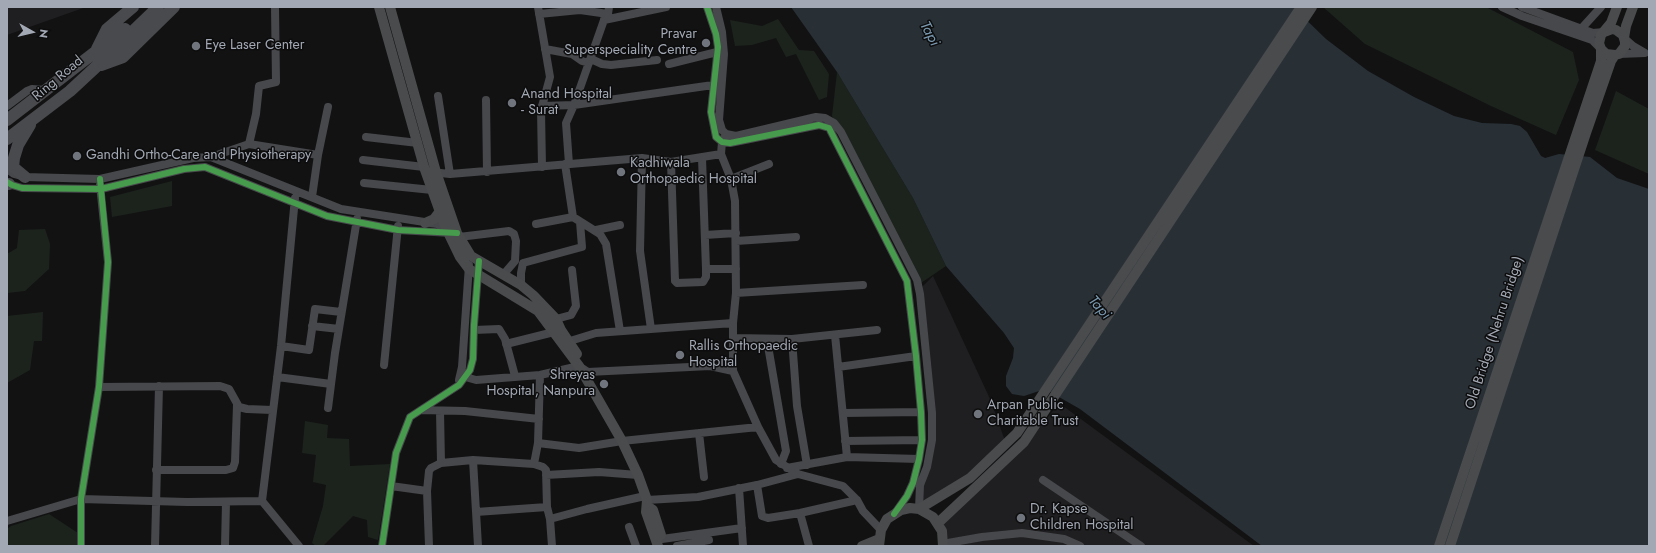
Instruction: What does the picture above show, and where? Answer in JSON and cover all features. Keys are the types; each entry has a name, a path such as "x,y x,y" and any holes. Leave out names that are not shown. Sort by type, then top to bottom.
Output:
{"highway":[{"path":"96,51 107,29 132,7"},
{"path":"123,35 152,7"},
{"path":"123,35 158,7"},
{"path":"98,65 123,57 174,7"},
{"name":"Ring Road","path":"7,120 96,51 123,35"},
{"name":"Ring Road","path":"7,139 70,91 98,65 123,35"},
{"path":"24,177 13,167 14,158 18,145 34,119"}],"main road":[{"path":"379,7 418,143 453,231 460,257 473,271 534,308 570,342 585,373 622,440 638,475 646,501 646,512 661,544"},
{"path":"390,7 429,170 432,190 440,211 453,231 475,258 521,285 533,295 556,320 558,331 585,373"},
{"path":"919,509 970,478 1017,433 1301,7"},
{"path":"938,523 1024,442 1312,7"},
{"path":"1582,132 1601,62 1600,39 1611,23 1617,7"},
{"path":"1582,132 1611,62 1624,46 1626,26 1633,7"},
{"path":"1604,32 1612,29 1616,30 1620,32 1624,38"},
{"path":"1600,49 1606,54 1617,54"},
{"name":"Old Bridge (Nehru Bridge)","path":"1439,546 1582,132"},
{"name":"Old Bridge (Nehru Bridge)","path":"1450,546 1582,132"},
{"path":"424,223 434,219 440,211"},
{"path":"862,546 880,538 887,519 901,510 910,508 919,509 933,517 938,523 946,544"}],"street":[{"path":"249,144 256,114 260,86 276,82 276,7"},
{"path":"542,167 541,110 550,77 538,11 580,10 607,14 666,7"},
{"path":"707,7 716,34 717,52 711,118 716,137 722,142 730,143 819,125 829,128 908,281 921,412 922,440 919,459 907,496 894,514"},
{"path":"716,7 722,32 724,54 719,120 722,130 726,134 736,136 816,117 825,118 834,123 841,132 917,280 920,294 932,413 931,449 927,467 920,485 919,509"},
{"path":"1502,7 1522,16 1592,40 1600,49"},
{"path":"1522,7 1593,33 1604,32"},
{"path":"1581,29 1601,7"},
{"path":"572,217 567,164 566,123 607,14"},
{"path":"1624,38 1633,46 1647,54"},
{"path":"545,49 570,53 582,61 611,65 657,60"},
{"path":"668,64 717,52"},
{"path":"1617,54 1647,54"},
{"path":"542,106 574,105 713,84"},
{"path":"7,106 27,91 32,89 45,90"},
{"path":"438,96 450,174"},
{"path":"486,100 487,172"},
{"path":"312,197 318,155 328,107"},
{"path":"726,134 722,142 721,154 731,179 735,201 736,293 733,323 733,371 758,427 776,460 798,474 843,486 857,500 880,538"},
{"path":"366,137 418,143"},
{"path":"7,169 14,174 24,177 100,178 192,158 211,157 249,144 318,155"},
{"path":"363,160 450,174 642,158 671,162 721,154"},
{"path":"211,157 341,209 424,223 453,231"},
{"path":"642,158 640,255 650,329"},
{"path":"671,162 675,283 703,282 706,277 706,269 702,158"},
{"path":"731,179 769,164"},
{"path":"8,183 22,188 101,189 184,169 205,167 327,216 356,223 398,230 509,231 514,234 516,241 521,285"},
{"path":"81,546 81,499 99,387 108,262 100,178"},
{"path":"364,182 432,190"},
{"path":"296,191 281,346 262,501 299,546"},
{"path":"328,408 338,329 358,212"},
{"path":"536,224 572,217 596,230 604,238 620,331"},
{"path":"384,364 399,219"},
{"path":"503,275 518,264 582,247 580,222"},
{"path":"596,230 620,225"},
{"path":"705,235 736,237 796,237"},
{"path":"463,376 462,367 475,258"},
{"path":"706,269 736,269"},
{"path":"556,320 571,315 576,306 572,270"},
{"path":"382,546 396,453 410,418 459,385 463,376 470,370 474,359 473,271"},
{"path":"736,293 863,285"},
{"path":"281,346 309,350 315,308 341,312"},
{"path":"570,342 596,333 733,323"},
{"path":"312,326 338,329"},
{"path":"474,330 499,329 506,344 515,376"},
{"path":"733,338 767,340 792,339 877,330"},
{"path":"506,344 558,331"},
{"path":"836,335 847,457"},
{"path":"792,339 796,406 807,464"},
{"path":"767,340 786,451 784,466"},
{"path":"838,367 916,356"},
{"path":"463,376 476,380 515,376 710,366 733,371"},
{"path":"534,464 538,443 540,375"},
{"path":"277,377 331,384"},
{"path":"155,546 159,386"},
{"path":"99,387 223,386 228,389 237,405 235,462 232,468 226,470 156,470"},
{"path":"237,405 247,409 272,410"},
{"path":"420,410 474,412 539,419"},
{"path":"440,411 441,463"},
{"path":"843,414 921,412"},
{"path":"538,443 579,448 622,440 758,427"},
{"path":"699,433 704,477"},
{"path":"845,440 922,440"},
{"path":"784,466 807,464 847,457 919,459"},
{"path":"473,460 478,546"},
{"path":"429,546 427,491 429,471 431,468 441,463 473,460 534,464 544,467 552,546"},
{"path":"546,475 594,472 638,475"},
{"path":"550,519 587,509 646,501 698,497 757,485 798,474"},
{"path":"1043,480 1141,546"},
{"path":"757,485 762,516 765,518 800,513 857,500"},
{"path":"391,486 427,491"},
{"path":"739,488 743,546"},
{"path":"7,521 81,499 226,502 262,501"},
{"path":"225,546 226,502"},
{"path":"476,512 547,507"},
{"path":"800,513 809,546"},
{"path":"629,527 636,546"},
{"path":"661,544 742,528"},
{"path":"946,544 982,536 1022,533 1064,539 1080,546"},
{"path":"677,546 710,540"}],"shaded area":[{"path":"7,7 86,7 7,35"},
{"path":"1323,7 1486,7 1573,52 1579,80 1556,135 1491,106 1365,44"},
{"path":"778,19 799,50 814,51 829,74 827,97 819,100 796,54 786,57 776,38 752,45 735,46 730,20 762,26"},
{"path":"837,72 913,198 946,266 921,283 832,116"},
{"path":"1616,91 1649,109 1649,174 1595,150"},
{"path":"172,181 172,206 112,217 110,197"},
{"path":"45,229 50,244 49,269 25,291 7,293 7,254 17,248 19,230"},
{"path":"933,276 991,401 1005,441 969,476 923,504 923,485 935,439 922,287"},
{"path":"43,312 42,341 34,341 30,370 7,383 7,316"},
{"path":"1059,403 1254,546 951,546 945,538 942,524 1027,444"},
{"path":"305,421 328,425 327,438 349,439 350,466 390,464 378,540 368,537 367,520 353,516 323,546 316,546 312,543 323,506 326,485 313,482 316,455 302,453"},
{"path":"49,514 78,533 78,546 7,546 7,529 11,526"}],"water":[{"name":"Tapi","path":"791,7 1293,7 1326,39 1368,71 1414,97 1454,116 1482,123 1511,124 1520,126 1527,132 1541,156 1545,158 1559,154 1590,157 1617,178 1649,189 1649,546 1262,546 1080,409 1045,389 1024,396 1012,394 1006,386 1006,376 1013,358 1014,348 1004,333 946,266 913,198 837,72"}],"cycle path":[{"path":"707,7 716,34 718,47 711,112 716,137 722,142 730,143 819,125 829,128 907,281 916,356 922,440 913,483 907,496 894,514"},
{"path":"7,182 22,188 101,189 184,169 205,167 327,216 398,230 457,233"},
{"path":"81,546 81,499 99,387 108,262 100,179"},
{"path":"382,546 396,453 410,417 459,385 470,370 473,359 479,261"}],"place":[{"name":"Pravar Superspeciality Centre","path":"706,43"},
{"name":"Eye Laser Center","path":"196,46"},
{"name":"Anand Hospital - Surat","path":"512,103"},
{"name":"Gandhi Ortho-Care and Physiotherapy","path":"77,156"},
{"name":"Kadhiwala Orthopaedic Hospital","path":"621,172"},
{"name":"Rallis Orthopaedic Hospital","path":"680,355"},
{"name":"Shreyas Hospital, Nanpura","path":"604,384"},
{"name":"Arpan Public Charitable Trust","path":"978,414"},
{"name":"Dr. Kapse Children Hospital","path":"1021,518"}]}
